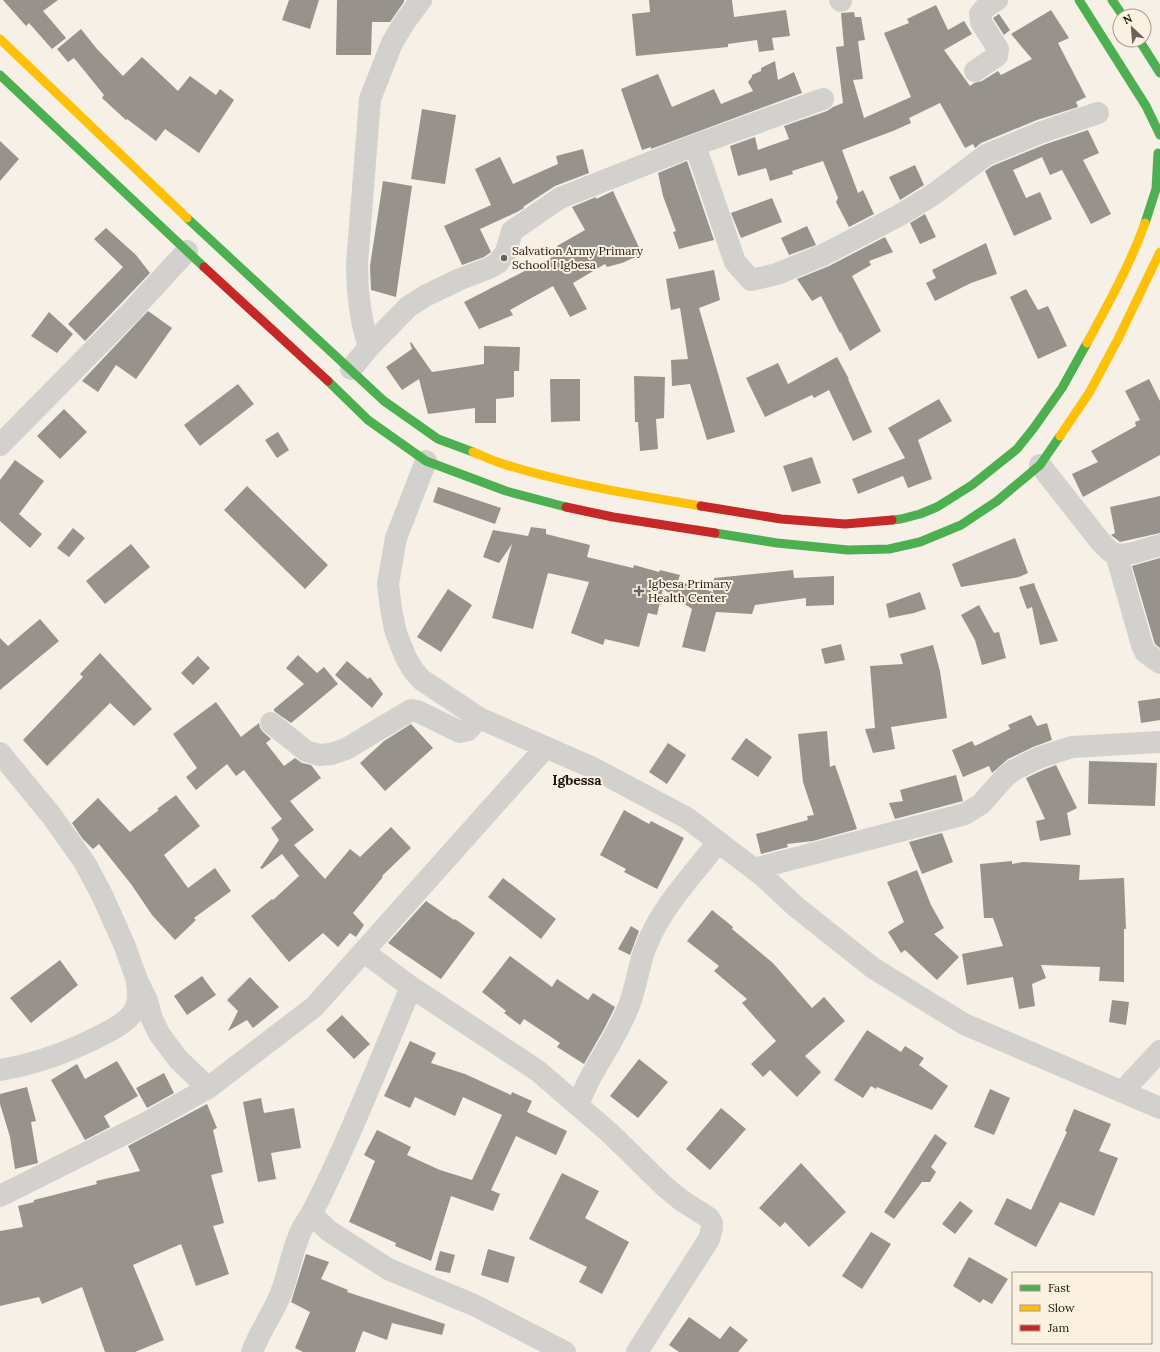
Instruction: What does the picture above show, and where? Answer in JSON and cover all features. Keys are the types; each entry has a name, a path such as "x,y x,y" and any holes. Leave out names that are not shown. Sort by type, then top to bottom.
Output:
{"street":[{"path":"369,347 357,290 357,264 370,99 392,43 404,23 421,0"},
{"path":"975,71 996,56 998,49 981,22 980,14 986,7 997,0"},
{"path":"0,40 204,234 384,401 438,439 509,466 621,492 781,519 845,524 901,519 920,514 937,507 964,491 1017,449 1034,429 1062,388 1110,300 1139,239 1156,189 1159,155 1157,144 1160,136 1146,106 1079,0"},
{"path":"1144,48 1160,72"},
{"path":"0,75 187,251 339,391 368,420 426,461 506,491 613,517 770,542 848,550 889,548 920,542 961,525 997,501 1040,466 1089,393 1119,337 1160,252"},
{"path":"351,369 393,321 416,301 458,280 498,263 506,252 512,231 567,194 695,145 823,99"},
{"path":"695,145 735,262 751,280 776,274 823,255 898,216 934,194 986,154 1042,132 1098,113"},
{"path":"3,436 129,314 187,251"},
{"path":"426,461 396,538 388,584 396,633 406,658 413,670 422,680 479,718 591,767 687,818 754,869 795,906 873,968 964,1024 1160,1108"},
{"path":"1040,466 1105,546 1116,554 1123,555 1160,545"},
{"path":"1116,554 1142,645 1145,652 1160,663"},
{"path":"271,723 306,751 320,754 332,754 346,749 411,710 417,711 460,732 468,730 479,718"},
{"path":"754,869 965,814 981,804 1005,777 1014,770 1038,758 1072,747 1160,742"},
{"path":"0,1196 144,1124 208,1088 314,1007 546,747"},
{"path":"0,753 51,815 85,863 102,895 124,944 137,980 147,1001 152,1019 160,1035 178,1059 208,1088"},
{"path":"578,1105 588,1081 615,1035 628,1008 646,945 657,922 673,898 718,842"},
{"path":"364,952 411,987 538,1071 611,1134 664,1186 681,1200 705,1215 712,1223 712,1228 708,1239 637,1352"},
{"path":"0,1070 69,1051 110,1030 132,1015 139,995 137,980"},
{"path":"252,1352 287,1280 302,1229 311,1214 350,1131 411,987"},
{"path":"1122,1092 1160,1051"},
{"path":"311,1214 329,1231 388,1269 474,1305 565,1352"}],"building":[{"path":"3,0 58,0 43,11 66,38 52,49 29,23 26,26"},
{"path":"289,0 319,0 310,29 282,20"},
{"path":"337,0 404,0 404,2 390,22 372,22 371,55 336,55"},
{"path":"649,0 732,0 734,17 786,10 790,36 772,38 774,50 759,52 757,40 728,44 728,47 636,56 632,14 650,12"},
{"path":"936,5 948,30 964,21 972,34 944,50 970,86 974,83 982,81 998,71 1001,75 1032,59 1011,34 1051,10 1069,38 1058,43 1086,97 1076,102 1078,107 1037,120 981,143 975,148 973,144 965,148 940,103 909,118 911,123 842,150 858,193 863,190 874,214 849,227 836,202 838,198 823,161 792,171 793,174 770,181 766,168 738,176 730,146 755,137 758,150 789,139 784,126 827,111 843,103 836,47 844,46 841,13 854,12 855,17 861,17 865,40 858,41 863,79 853,80 864,118 911,97 884,33 909,23 907,19"},
{"path":"999,14 1010,30 1004,35 993,18"},
{"path":"81,29 97,49 123,76 142,57 178,91 190,76 216,95 220,89 234,100 199,153 165,129 156,141 127,119 126,120 102,98 104,95 74,58 68,62 57,49"},
{"path":"775,61 778,80 794,72 802,93 651,149 651,147 642,150 621,89 658,74 672,107 714,89 721,104 753,91 748,82 752,75 761,71 761,68"},
{"path":"422,109 456,115 445,184 411,179"},
{"path":"1088,130 1099,153 1083,160 1111,214 1091,224 1062,170 1050,175 1042,157 1013,170 1026,198 1040,192 1052,219 1014,236 985,171 992,166 1046,144"},
{"path":"0,141 19,159 0,181"},
{"path":"583,149 589,173 555,186 523,207 524,208 480,229 491,252 484,257 462,265 444,226 491,205 475,169 500,157 513,184 558,164 556,156"},
{"path":"687,161 714,240 679,249 673,232 676,231 663,196 658,173"},
{"path":"915,165 924,185 900,200 889,177"},
{"path":"383,181 412,186 396,297 371,290 370,266"},
{"path":"613,191 642,254 622,263 607,267 605,264 573,283 587,309 570,317 553,286 510,310 513,315 479,329 464,302 560,253 557,246 585,230 572,207 596,197 596,199"},
{"path":"772,198 782,222 741,238 731,213"},
{"path":"925,214 936,237 920,244 910,223"},
{"path":"807,226 816,245 789,255 781,238"},
{"path":"106,228 136,255 150,273 85,341 68,324 123,267 94,239"},
{"path":"885,237 893,252 869,261 871,265 852,276 881,331 850,351 841,333 842,332 840,333 821,296 812,301 797,279 829,266"},
{"path":"986,243 997,274 971,283 935,301 926,283 936,278 932,270"},
{"path":"714,270 720,300 699,308 735,432 707,440 690,384 672,386 671,360 688,359 680,308 671,310 666,279"},
{"path":"1026,289 1038,310 1048,306 1067,346 1038,359 1010,297"},
{"path":"148,311 172,328 136,379 116,365 98,392 82,381"},
{"path":"49,312 73,334 57,353 31,336"},
{"path":"411,342 432,372 484,364 484,346 520,347 519,371 514,371 514,397 496,399 496,423 475,423 475,408 428,414 419,379 402,390 386,367 412,349"},
{"path":"837,357 849,379 872,432 853,441 829,390 814,398 812,395 765,417 746,378 778,363 788,384"},
{"path":"634,376 665,377 664,418 656,419 658,449 640,451 638,422 635,422"},
{"path":"550,379 580,379 580,421 551,422"},
{"path":"1149,379 1160,401 1160,455 1083,497 1072,474 1098,462 1091,451 1136,426 1135,422 1140,420 1125,391"},
{"path":"238,384 254,404 200,446 184,425"},
{"path":"939,399 952,421 918,440 932,479 908,488 903,476 858,494 852,479 905,458 888,428"},
{"path":"64,409 87,432 60,459 37,436"},
{"path":"278,432 289,450 277,458 265,440"},
{"path":"812,457 821,483 792,492 783,466"},
{"path":"15,460 44,481 19,514 42,534 30,548 0,521 0,480"},
{"path":"247,486 328,565 305,589 224,510"},
{"path":"438,487 501,508 495,524 433,502"},
{"path":"1160,496 1160,533 1120,542 1111,535 1115,533 1110,507"},
{"path":"531,527 546,529 546,534 590,545 587,557 633,568 634,565 659,572 660,570 680,575 678,581 713,592 714,578 793,570 794,578 834,576 834,605 806,606 806,598 755,605 752,614 716,612 705,652 682,647 692,609 663,589 657,615 648,613 639,647 605,639 603,645 571,633 589,582 548,573 533,629 492,618 512,544 499,563 483,557 493,530 528,536"},
{"path":"73,528 85,538 69,557 57,548"},
{"path":"1015,538 1028,573 1019,577 961,587 952,564"},
{"path":"131,544 150,567 105,604 86,581"},
{"path":"1160,558 1160,648 1155,644 1132,566"},
{"path":"1034,583 1058,641 1040,645 1032,607 1027,609 1019,587"},
{"path":"448,589 472,605 441,652 417,637"},
{"path":"920,592 926,609 889,618 886,604"},
{"path":"979,605 994,633 999,632 1006,658 982,665 975,640 961,615"},
{"path":"40,619 59,641 0,690 0,638 8,646"},
{"path":"841,644 845,660 825,664 821,649"},
{"path":"933,645 940,671 947,718 891,727 895,749 873,753 865,729 875,728 870,666 903,664 900,654"},
{"path":"100,653 152,709 134,726 110,703 47,766 23,740 83,677 80,674"},
{"path":"298,655 317,673 324,667 338,684 291,723 274,711 274,709 304,684 286,668"},
{"path":"198,656 210,668 193,685 181,673"},
{"path":"347,661 368,679 370,677 383,694 372,708 335,675"},
{"path":"1160,698 1160,720 1141,723 1138,701"},
{"path":"216,702 241,737 259,723 263,732 271,739 266,743 284,766 295,758 302,763 311,765 321,778 290,801 314,830 294,845 325,879 350,849 360,857 391,827 411,848 382,876 383,877 353,913 364,925 356,937 350,933 338,947 323,933 289,962 251,916 272,899 273,900 299,876 282,854 262,869 260,868 279,840 271,828 282,819 244,770 236,776 227,764 196,790 186,777 197,768 173,734"},
{"path":"1031,715 1037,726 1047,723 1052,740 1008,759 992,773 989,766 963,777 952,750 972,741 975,746 1010,729 1008,725"},
{"path":"411,724 433,748 385,791 360,763 384,741"},
{"path":"827,731 830,767 835,765 857,829 813,841 787,844 788,847 761,854 756,834 808,820 807,816 814,815 803,782 798,734"},
{"path":"746,738 772,757 758,777 731,759"},
{"path":"668,743 686,755 667,784 649,772"},
{"path":"1089,761 1157,763 1155,806 1088,804"},
{"path":"1056,765 1077,808 1067,813 1071,835 1040,841 1036,821 1045,819 1026,778"},
{"path":"956,775 963,801 895,819 889,803 903,801 900,790"},
{"path":"176,795 200,826 164,855 188,888 215,868 231,891 194,918 196,920 175,940 152,915 131,884 99,844 93,849 82,838 72,823 98,798 130,832"},
{"path":"624,810 649,824 651,821 684,838 657,889 624,872 626,869 600,855"},
{"path":"942,833 953,862 922,874 909,842"},
{"path":"1012,861 1012,864 1023,862 1080,865 1079,880 1124,878 1126,929 1124,929 1124,982 1099,981 1100,967 1041,965 1046,978 1032,984 1035,1006 1019,1009 1013,977 967,985 962,954 1003,946 993,918 984,918 980,864"},
{"path":"917,870 931,905 944,928 934,934 959,957 937,980 905,950 901,953 888,932 904,922 887,882"},
{"path":"503,878 556,919 541,939 488,897"},
{"path":"426,901 475,933 441,979 388,943"},
{"path":"712,910 733,927 732,929 773,963 812,1008 824,997 845,1021 805,1056 821,1072 797,1097 770,1070 763,1077 751,1064 776,1041 742,1003 747,999 714,971 719,966 687,941"},
{"path":"631,926 639,931 630,955 618,949"},
{"path":"510,956 552,987 557,979 588,1000 593,993 615,1007 584,1064 557,1047 560,1043 524,1019 520,1025 504,1013 506,1011 482,992"},
{"path":"60,960 78,985 31,1023 10,998"},
{"path":"202,976 216,995 187,1015 174,996"},
{"path":"250,977 279,1007 253,1028 247,1020 228,1031 238,1011 227,1000"},
{"path":"1112,1000 1129,1002 1126,1025 1109,1022"},
{"path":"342,1015 370,1044 354,1059 326,1030"},
{"path":"867,1030 901,1052 905,1046 924,1058 919,1065 948,1086 932,1110 877,1087 876,1089 871,1086 863,1098 834,1080"},
{"path":"410,1041 436,1053 431,1063 465,1074 511,1095 512,1092 532,1101 527,1112 567,1131 556,1155 516,1136 491,1190 500,1194 493,1211 451,1196 431,1261 395,1246 396,1243 349,1222 375,1161 364,1155 377,1130 411,1147 407,1155 440,1170 472,1180 502,1115 463,1097 455,1116 415,1097 410,1108 384,1096"},
{"path":"639,1059 668,1082 638,1118 610,1096"},
{"path":"117,1061 138,1096 104,1116 110,1127 85,1140 51,1080 77,1064 85,1079"},
{"path":"164,1073 174,1093 147,1108 136,1088"},
{"path":"27,1087 36,1121 31,1122 38,1163 15,1169 10,1137 0,1104 0,1094"},
{"path":"990,1089 1010,1098 994,1135 974,1127"},
{"path":"261,1098 264,1113 294,1108 301,1148 271,1153 276,1179 258,1182 243,1102"},
{"path":"207,1104 217,1128 213,1130 223,1172 211,1175 224,1223 213,1226 229,1274 196,1286 181,1244 133,1265 164,1340 135,1352 105,1352 82,1287 42,1304 39,1297 0,1306 0,1231 23,1227 18,1206 34,1202 34,1200 97,1184 96,1181 140,1171 128,1146"},
{"path":"721,1108 746,1129 710,1170 686,1149"},
{"path":"1074,1109 1111,1124 1099,1151 1118,1158 1094,1216 1060,1202 1036,1247 994,1224 1007,1198 1031,1210 1067,1132 1065,1131"},
{"path":"935,1134 947,1143 931,1167 936,1172 930,1182 922,1182 894,1219 884,1212"},
{"path":"801,1163 846,1212 809,1247 785,1222 780,1227 759,1208"},
{"path":"562,1173 599,1191 585,1218 629,1242 602,1294 579,1282 587,1267 529,1239"},
{"path":"960,1201 973,1211 955,1234 942,1224"},
{"path":"871,1232 891,1244 862,1289 842,1276"},
{"path":"488,1249 515,1257 508,1283 481,1275"},
{"path":"440,1251 455,1255 450,1273 435,1270"},
{"path":"306,1254 329,1262 321,1279 348,1290 347,1292 445,1324 442,1335 392,1323 387,1340 363,1331 355,1352 303,1352 295,1348 310,1312 291,1302"},
{"path":"969,1257 1008,1279 992,1304 983,1299 980,1303 953,1286"},
{"path":"689,1317 720,1339 730,1326 748,1340 738,1352 679,1352 669,1345"}],"traffic: fast":[{"path":"1079,0 1146,106 1160,135"},
{"path":"1112,0 1118,8"},
{"path":"1144,48 1160,73"},
{"path":"0,75 204,267"},
{"path":"1145,223 1156,189 1158,153"},
{"path":"187,218 384,401 438,439 473,452"},
{"path":"892,520 920,514 937,507 972,485 1017,449 1062,388 1087,343"},
{"path":"328,381 368,420 426,461 506,491 566,507"},
{"path":"715,533 777,543 848,550 889,549 920,542 961,525 997,501 1040,465 1060,436"}],"traffic: slow":[{"path":"0,39 187,218"},
{"path":"1087,343 1126,269 1145,223"},
{"path":"1060,436 1089,393 1119,337 1160,252"},
{"path":"473,452 500,463 557,479 701,506"}],"traffic: jam":[{"path":"204,267 328,381"},
{"path":"701,506 781,519 845,524 892,520"},
{"path":"566,507 613,517 715,533"}],"place":[{"name":"Salvation Army Primary School I Igbesa","path":"504,258"},
{"name":"Igbesa Primary Health Center","path":"639,591"}],"district":[{"name":"Igbessa","path":"577,780"}]}
